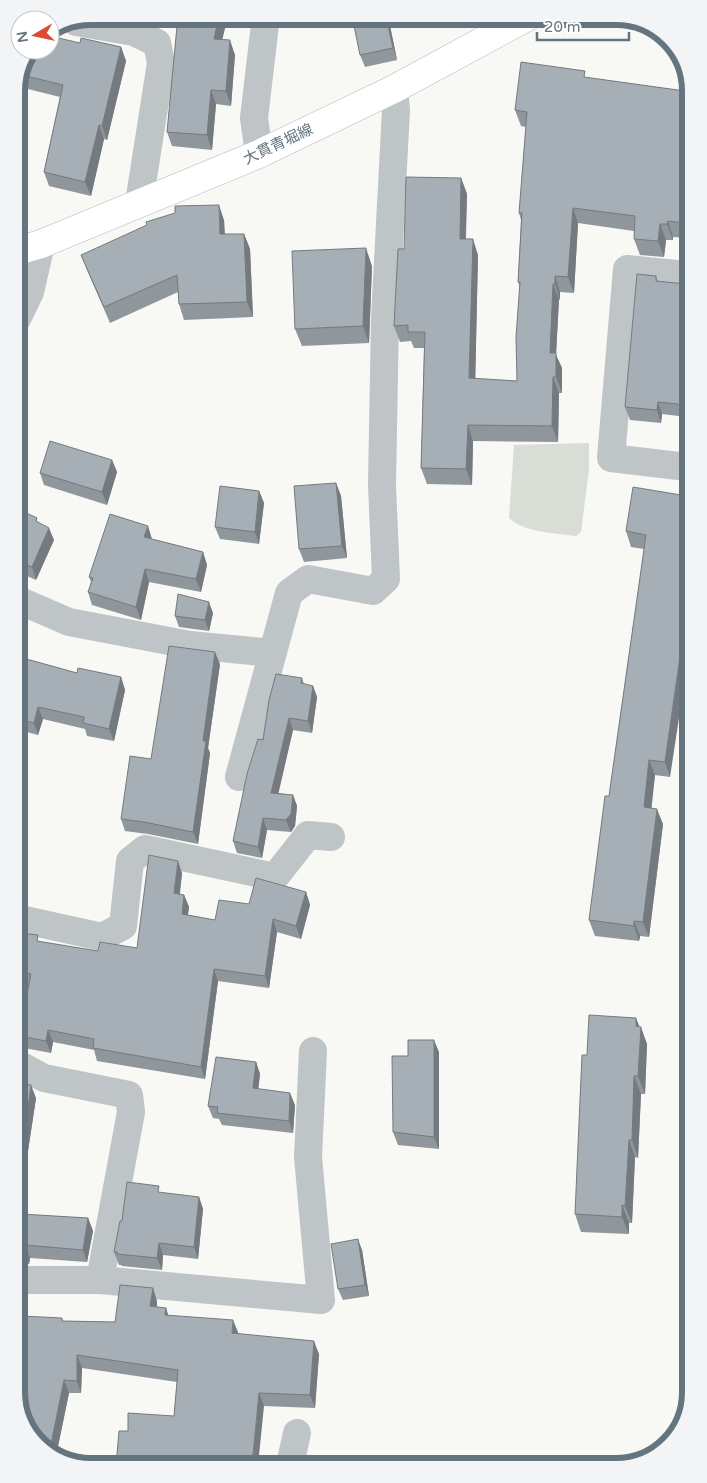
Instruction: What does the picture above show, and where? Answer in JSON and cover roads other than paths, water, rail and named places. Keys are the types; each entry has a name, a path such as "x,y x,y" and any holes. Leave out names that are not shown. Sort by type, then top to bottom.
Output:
{"main road":[{"name":"大貫青堀線","path":"29,248 259,154 394,90 513,25"}],"street":[{"path":"93,25 134,32 157,42 161,63 139,202"},
{"path":"259,154 254,118 265,25"},
{"path":"240,777 288,593 308,579 372,591 386,579 382,446 385,318 396,110 394,90"},
{"path":"25,302 30,292 29,248"},
{"path":"682,275 627,269 611,458 682,467"},
{"path":"25,603 69,622 190,645 273,654"},
{"path":"25,920 102,937 123,926 130,861 145,849 274,877 308,835 331,837"},
{"path":"25,1280 100,1280 321,1300 308,1157 313,1051"},
{"path":"25,1068 44,1078 129,1095 132,1112 100,1280"},
{"path":"292,1458 297,1433"}]}
